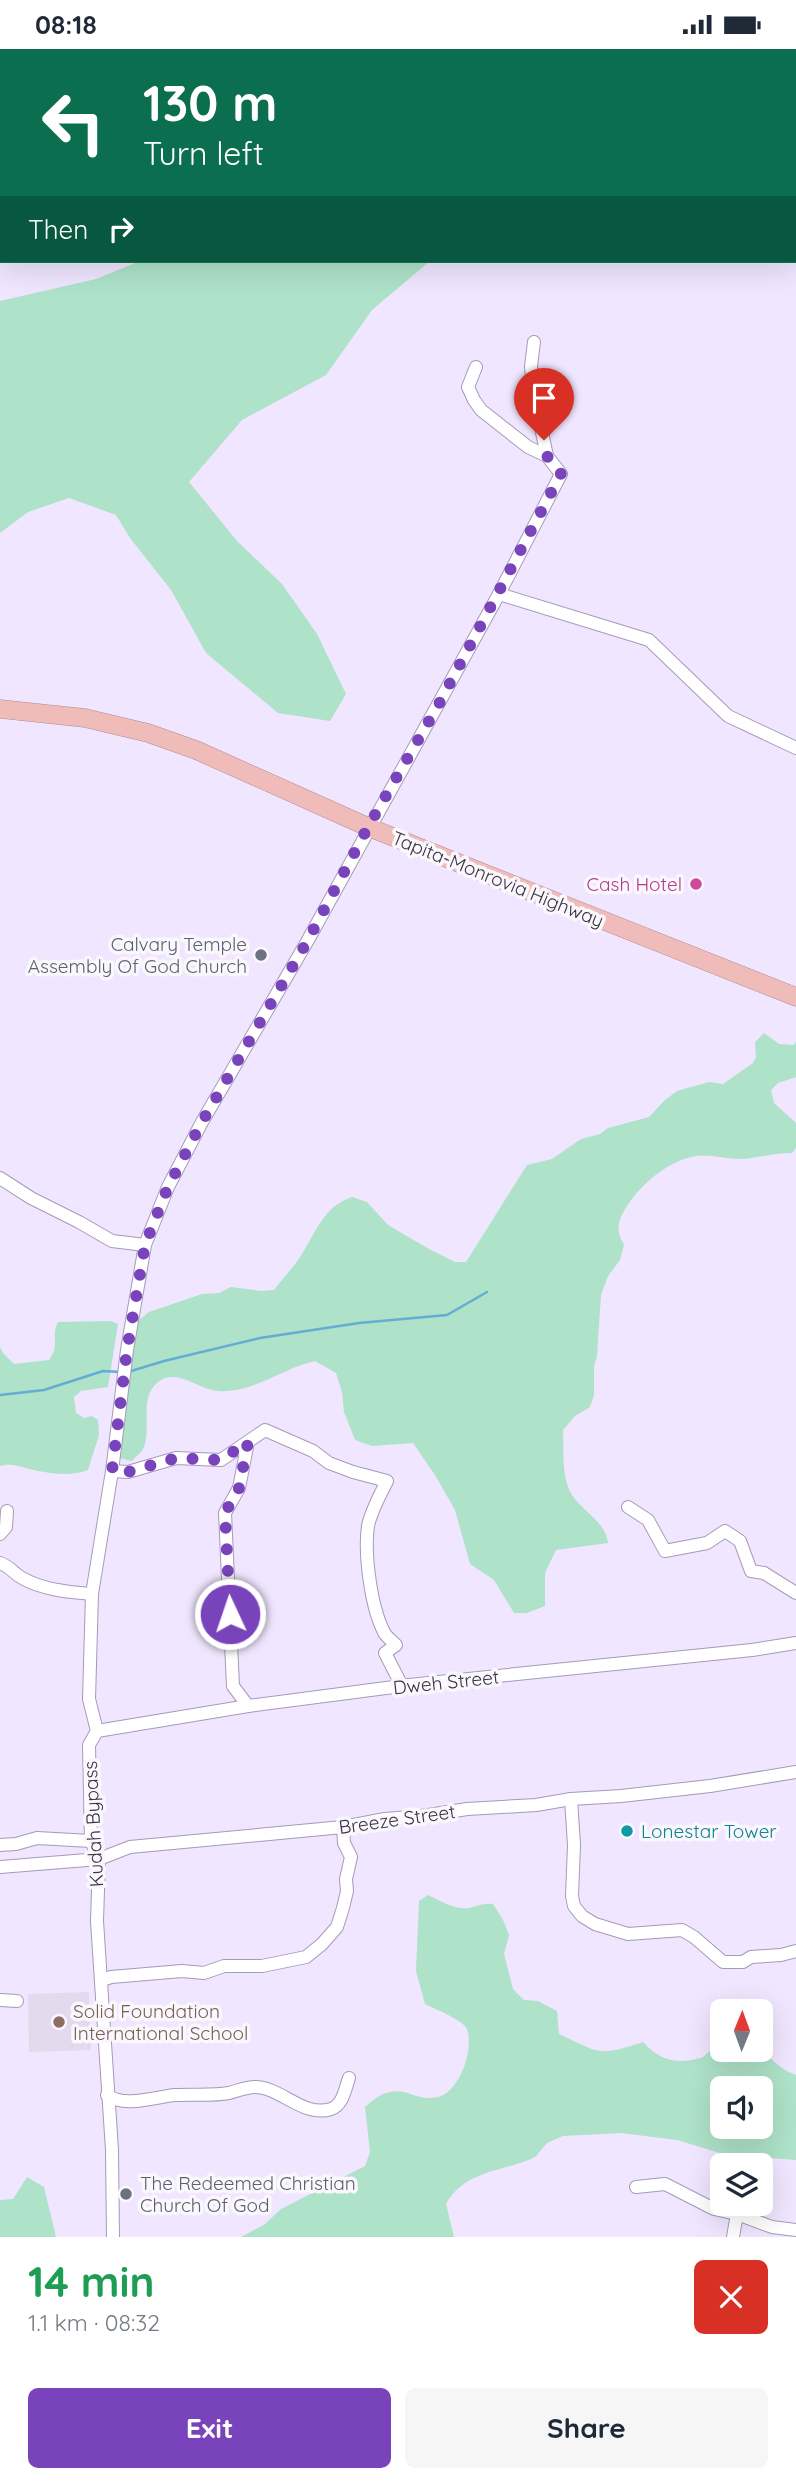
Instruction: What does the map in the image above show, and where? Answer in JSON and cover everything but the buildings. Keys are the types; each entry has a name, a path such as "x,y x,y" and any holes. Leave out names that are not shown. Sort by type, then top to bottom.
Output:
{"highway":[{"name":"Tapita-Monrovia Highway","path":"0,709 85,718 148,733 196,750 368,827 796,997"}],"street":[{"path":"534,342 532,377 539,396 547,456"},
{"path":"476,367 468,387 481,410 528,447 547,456"},
{"name":"Kudah Bypass","path":"113,2237 112,2150 97,1921 99,1859 91,1841 89,1745 97,1731 89,1699 92,1594 112,1471 124,1369 145,1245 185,1153 308,940 499,594 561,474 547,456"},
{"path":"499,594 649,640 728,716 796,748"},
{"path":"0,1178 31,1198 79,1221 112,1241 145,1245"},
{"path":"112,1471 128,1472 176,1458 221,1460 265,1430 313,1451 329,1463 387,1481 369,1525 367,1545 378,1615 386,1635 396,1645 386,1653 402,1686"},
{"path":"248,1442 239,1488 225,1513 233,1686 248,1706"},
{"path":"628,1507 648,1520 665,1551 707,1543 725,1531 740,1541 751,1571 764,1573 796,1593"},
{"path":"0,1535 6,1527 7,1511"},
{"path":"0,1563 10,1566 20,1578 39,1585 92,1594"},
{"name":"Dweh Street","path":"97,1731 248,1706 402,1686 752,1650 796,1643"},
{"name":"Breeze Street","path":"0,1867 99,1859 130,1847 343,1827 467,1808 536,1805 571,1799 710,1786 796,1772"},
{"path":"571,1799 574,1845 572,1896 574,1906 582,1916 595,1924 628,1934 682,1930 723,1962 743,1962 751,1957 796,1951"},
{"path":"102,1979 182,1971 204,1973 224,1966 262,1966 306,1957 337,1927 343,1908 347,1891 345,1879 351,1857 344,1843 343,1827"},
{"path":"0,1845 16,1845 37,1838 91,1841"},
{"path":"0,2000 17,2001"},
{"path":"107,2095 110,2098 138,2100 173,2095 225,2094 254,2087 310,2110 328,2110 337,2106 349,2078"},
{"path":"636,2187 665,2184 710,2207"},
{"path":"733,2237 737,2216"},
{"path":"742,2216 772,2227 796,2230"}],"shaded area":[{"name":"Solid Foundation International School","path":"89,1992 91,2050 29,2052 28,1994"}],"green space":[{"path":"135,263 428,263 372,310 326,375 242,420 189,482 237,541 282,584 317,634 346,694 330,721 278,713 206,653 171,590 130,538 116,515 69,498 28,512 0,533 0,301 96,279"},
{"path":"764,1033 779,1044 793,1045 796,1042 796,1077 778,1083 771,1090 774,1103 796,1123 796,1148 792,1153 744,1159 702,1156 686,1158 666,1168 648,1182 624,1211 619,1225 619,1235 624,1245 620,1260 608,1276 601,1295 594,1395 590,1407 575,1416 563,1430 568,1488 603,1529 608,1543 556,1550 545,1573 545,1606 527,1613 514,1613 494,1580 470,1564 455,1510 413,1443 372,1446 355,1440 344,1412 336,1373 315,1361 255,1385 231,1391 210,1389 177,1377 161,1380 154,1386 148,1400 147,1433 143,1449 132,1461 119,1458 134,1324 149,1312 202,1294 219,1293 231,1287 274,1290 299,1259 328,1213 342,1201 352,1197 367,1202 388,1225 429,1249 455,1262 466,1262 527,1165 552,1159 581,1139 600,1134 608,1128 649,1117 677,1091 709,1082 723,1084 753,1063 756,1057 755,1042"},
{"path":"111,1321 118,1324 108,1387 81,1391 74,1397 76,1413 84,1418 92,1416 98,1420 99,1435 88,1470 57,1474 15,1465 0,1466 0,1347 14,1364 49,1360 54,1350 58,1322"},
{"path":"428,1895 459,1908 493,1904 509,1935 504,1954 513,1989 524,2000 538,2001 557,2011 559,2034 600,2051 617,2050 643,2042 659,2055 677,2061 702,2057 710,2051 710,2062 773,2061 796,2075 796,2160 773,2158 773,2153 720,2153 677,2140 621,2133 563,2136 547,2143 529,2160 472,2179 453,2193 446,2204 454,2237 241,2237 265,2224 281,2209 365,2166 370,2152 365,2107 377,2097 397,2091 422,2097 441,2096 448,2092 460,2076 469,2046 467,2029 455,2018 425,2004 416,1971 419,1901"},
{"path":"27,2177 44,2187 56,2237 0,2237 0,2200 13,2199"}],"waterway":[{"path":"128,1372 260,1338 359,1323 447,1315 487,1292"},
{"path":"0,1395 44,1390 103,1371 121,1372"}],"place":[{"name":"Cash Hotel","path":"696,884"},
{"name":"Calvary Temple Assembly Of God Church","path":"261,955"},
{"name":"Lonestar Tower","path":"627,1831"},
{"name":"Solid Foundation International School","path":"59,2022"},
{"name":"The Redeemed Christian Church Of God","path":"126,2194"}],"route":[{"path":"230,1614 225,1513 239,1488 248,1442 221,1460 176,1458 128,1472 112,1471 127,1350 145,1245 168,1187 202,1122 308,940 368,827 440,702 561,474 547,456 544,440"}]}
